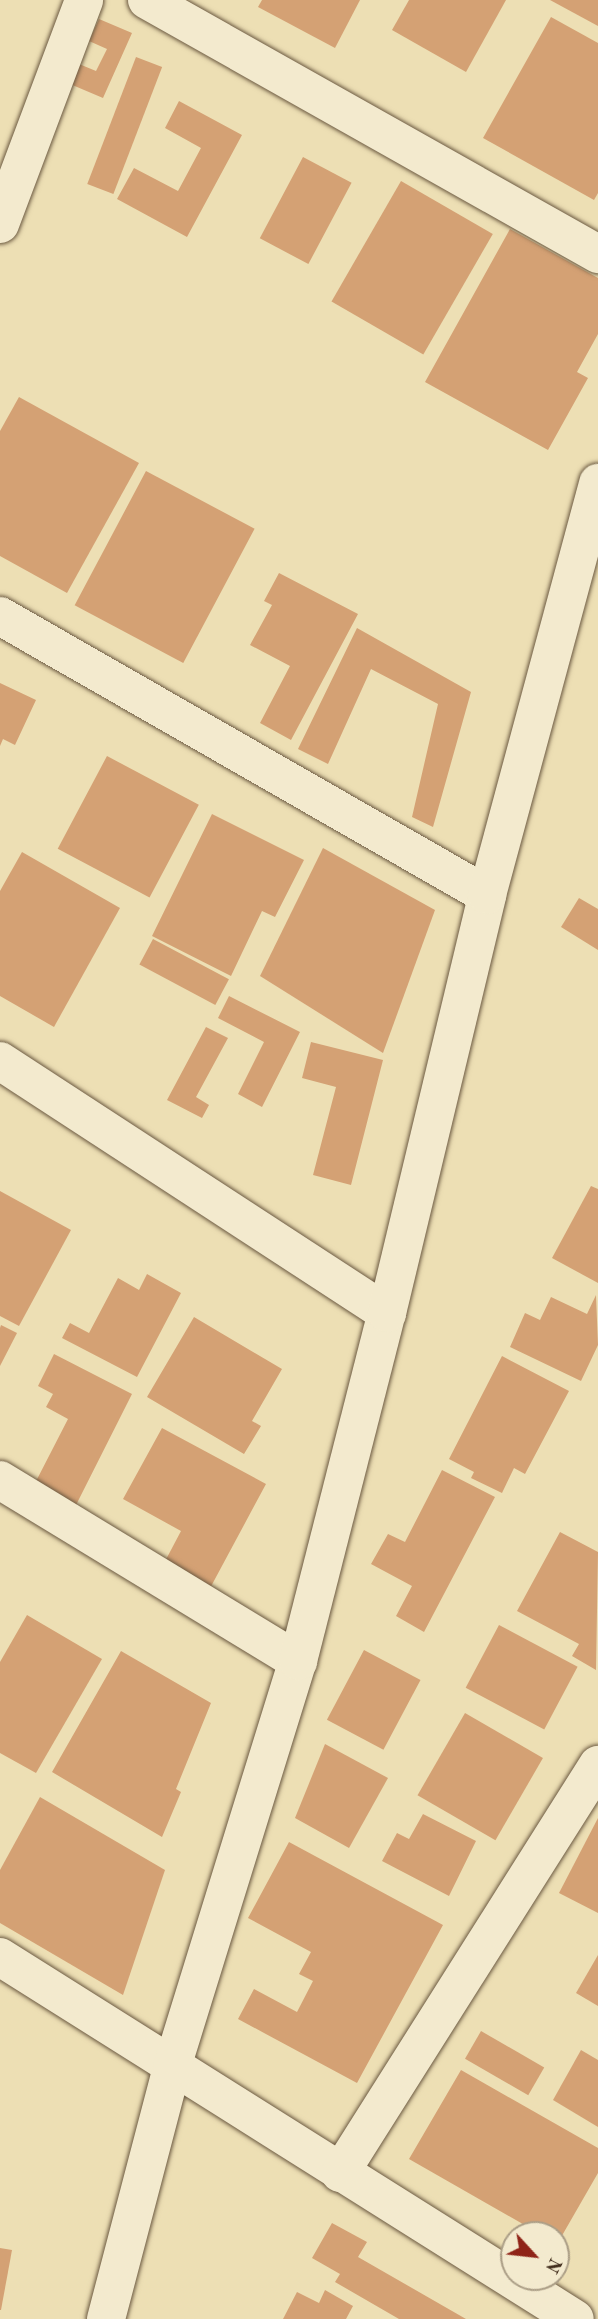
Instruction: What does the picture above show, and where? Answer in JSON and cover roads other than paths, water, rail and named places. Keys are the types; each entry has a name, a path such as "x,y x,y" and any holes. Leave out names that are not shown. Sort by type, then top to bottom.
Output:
{"street":[{"path":"0,225 84,0"},
{"path":"147,0 598,254"},
{"path":"106,2319 172,2067 298,1661 387,1313 487,895 598,483"},
{"path":"0,616 487,895"},
{"path":"0,1061 387,1313"},
{"path":"0,1480 298,1661"},
{"path":"340,2173 598,1765"},
{"path":"0,1957 575,2319"}]}
